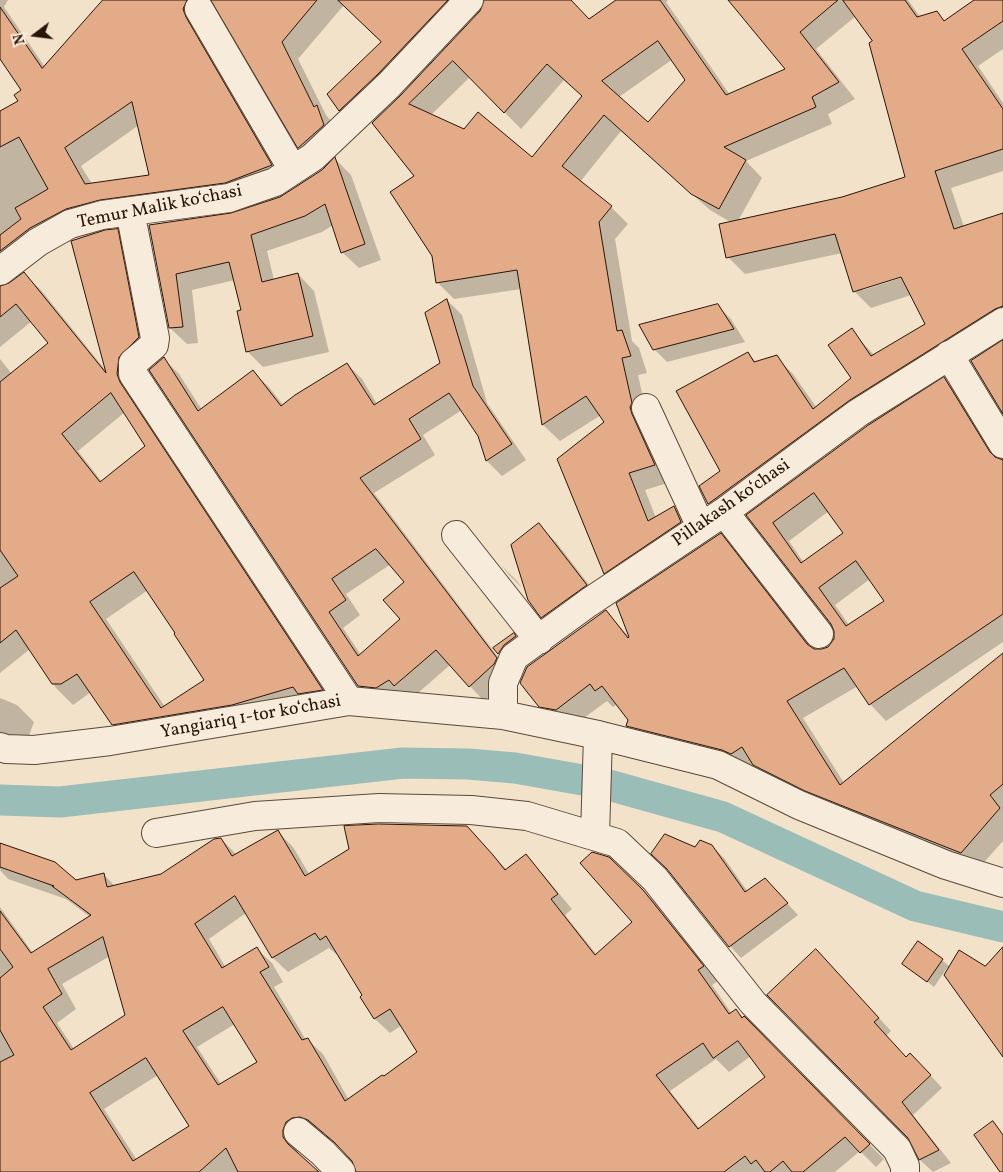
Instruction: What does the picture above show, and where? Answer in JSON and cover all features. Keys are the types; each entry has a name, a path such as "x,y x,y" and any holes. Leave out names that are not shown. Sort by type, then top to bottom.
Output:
{"street":[{"name":"Temur Malik koʻchasi","path":"0,271 38,242 70,224 102,215 229,198 275,182 313,157 389,85 469,0"},
{"path":"199,8 293,170"},
{"path":"130,211 155,338 154,345 133,364 133,374 349,701"},
{"name":"Pillakash koʻchasi","path":"504,715 503,682 514,657 588,603 724,512 858,413 1003,322"},
{"path":"949,355 1003,444"},
{"path":"646,408 701,526"},
{"path":"724,512 819,634"},
{"path":"456,536 539,640"},
{"name":"Yangiariq 1-tor koʻchasi","path":"0,746 6,749 34,750 110,741 349,701 504,715 598,748 718,765 799,805 946,865 1003,883"},
{"path":"595,831 598,748"},
{"path":"156,833 255,816 379,808 471,810 526,816 595,831 617,843 655,878 752,1003 897,1149 905,1166 905,1172"},
{"path":"298,1132 324,1153 341,1172"}],"building":[{"path":"103,0 187,0 183,9 186,17 272,165 225,183 100,200 66,209 30,228 0,251 0,235 21,219 15,208 48,189 19,137 0,147 0,111 18,101 14,95 21,90 0,59 0,7 42,68","holes":["132,102 149,175 85,184 65,148"]},
{"path":"211,0 317,0 282,42 314,107 317,105 324,125 298,148"},
{"path":"338,0 448,0 378,74 339,111 327,94 381,42"},
{"path":"484,0 571,0 589,19 616,0 660,0 726,95 785,69 728,0 838,0 800,32 839,82 812,97 816,107 724,147 746,160 719,209 691,194 604,115 562,166 612,206 599,222 617,331 622,330 631,356 622,358 632,403 630,407 655,465 629,473 648,521 674,506 681,522 604,574 557,459 604,422 586,396 542,425 517,270 436,283 432,256 390,192 414,176 372,123 480,11","holes":["658,41 685,80 648,122 602,81","453,61 504,113 547,64 582,96 532,157 478,112 464,129 409,104"]},
{"path":"843,0 905,0 917,17 937,11 944,21 974,0 1003,0 1003,21 962,49 1003,109 1003,149 935,171 954,229 1003,213 1003,306 995,309 850,400 708,504 699,486 720,471 676,391 748,352 754,362 777,355 813,409 851,378 828,345 852,328 871,356 925,324 901,277 853,292 835,234 726,258 719,224 842,197 905,177 869,43 872,41"},
{"path":"335,157 365,244 341,253 325,204 305,216 251,235 262,282 298,273 313,336 246,352 237,311 241,310 229,262 176,274 183,327 169,328 149,225 231,213 280,197 322,170"},
{"path":"118,229 139,337 119,357 117,374 120,382 323,690 298,694 293,687 232,705 112,725 77,674 61,684 52,684 16,630 0,643 0,588 18,576 0,550 0,382 48,343 16,304 0,317 0,286 9,283 24,272 106,373 71,241 105,230","holes":["111,393 145,446 100,482 62,434","134,572 204,680 161,708 90,602"]},
{"path":"447,299 473,386 512,444 486,461 478,436 449,393 409,419 421,439 360,478 497,658 494,664 469,687 436,650 394,686 389,680 376,688 358,686 149,370 164,357 198,411 253,370 281,406 295,395 347,363 374,405 440,363 425,313","holes":["376,549 404,582 383,600 400,619 358,656 329,612 346,600 332,579"]},
{"path":"718,304 734,329 653,350 639,325"},
{"path":"1003,340 1003,414 971,361"},
{"path":"944,377 990,452 995,457 1003,460 1003,614 869,705 844,668 787,701 840,785 1003,653 1003,784 990,795 1000,808 961,853 805,791 753,765 742,747 731,754 722,750 626,726 628,720 602,686 595,691 590,684 556,710 539,707 520,683 527,667 606,610 628,638 616,603 721,533 807,644 814,649 828,647 834,639 834,631 831,624 746,515 867,426","holes":["814,493 843,533 801,563 773,523","856,561 884,601 846,626 819,588"]},
{"path":"539,523 587,585 541,618 528,600 511,545"},
{"path":"514,633 516,636 504,645 498,654 493,648"},
{"path":"379,824 467,826 505,870 526,854 558,894 551,899 595,955 632,922 580,863 592,852 609,857 643,890 704,966 698,970 729,1014 736,1009 742,1018 744,1016 870,1144 860,1153 845,1137 803,1172 792,1172 783,1161 770,1172 765,1172 756,1160 751,1164 745,1156 724,1172 356,1172 352,1161 334,1142 308,1120 300,1117 292,1118 286,1122 283,1137 288,1144 319,1172 238,1172 226,1148 199,1172 0,1172 0,1062 14,1055 0,1030 0,978 13,967 0,949 0,911 31,953 91,915 52,886 54,886 0,867 0,843 55,862 76,880 104,873 107,887 161,874 214,839 221,838 232,856 278,830 305,876 349,849 344,826","holes":["235,896 272,958 315,933 320,940 326,936 362,995 360,997 374,1019 390,1009 417,1052 345,1101 308,1038 302,1040 260,972 269,967 257,947 222,968 195,924","103,937 125,1015 71,1050 43,1007 62,994 48,969","223,1007 257,1062 218,1085 183,1031","738,1041 765,1077 698,1129 656,1075 703,1043 713,1058","146,1058 189,1126 133,1161 90,1093"]},
{"path":"665,834 695,847 700,840 712,845 745,892 765,878 788,903 729,947 667,869 651,854"},
{"path":"918,941 943,959 927,982 902,964"},
{"path":"1003,947 1003,1057 944,975 959,950 985,966"},
{"path":"816,949 879,1018 874,1022 906,1057 910,1053 931,1075 902,1102 939,1150 919,1160 908,1138 767,995"},
{"path":"993,1121 1003,1135 1003,1172 1000,1172 974,1135"}],"waterway":[{"path":"0,800 60,802 403,763 468,764 515,768 605,784 723,817 915,906 1003,927"}]}
